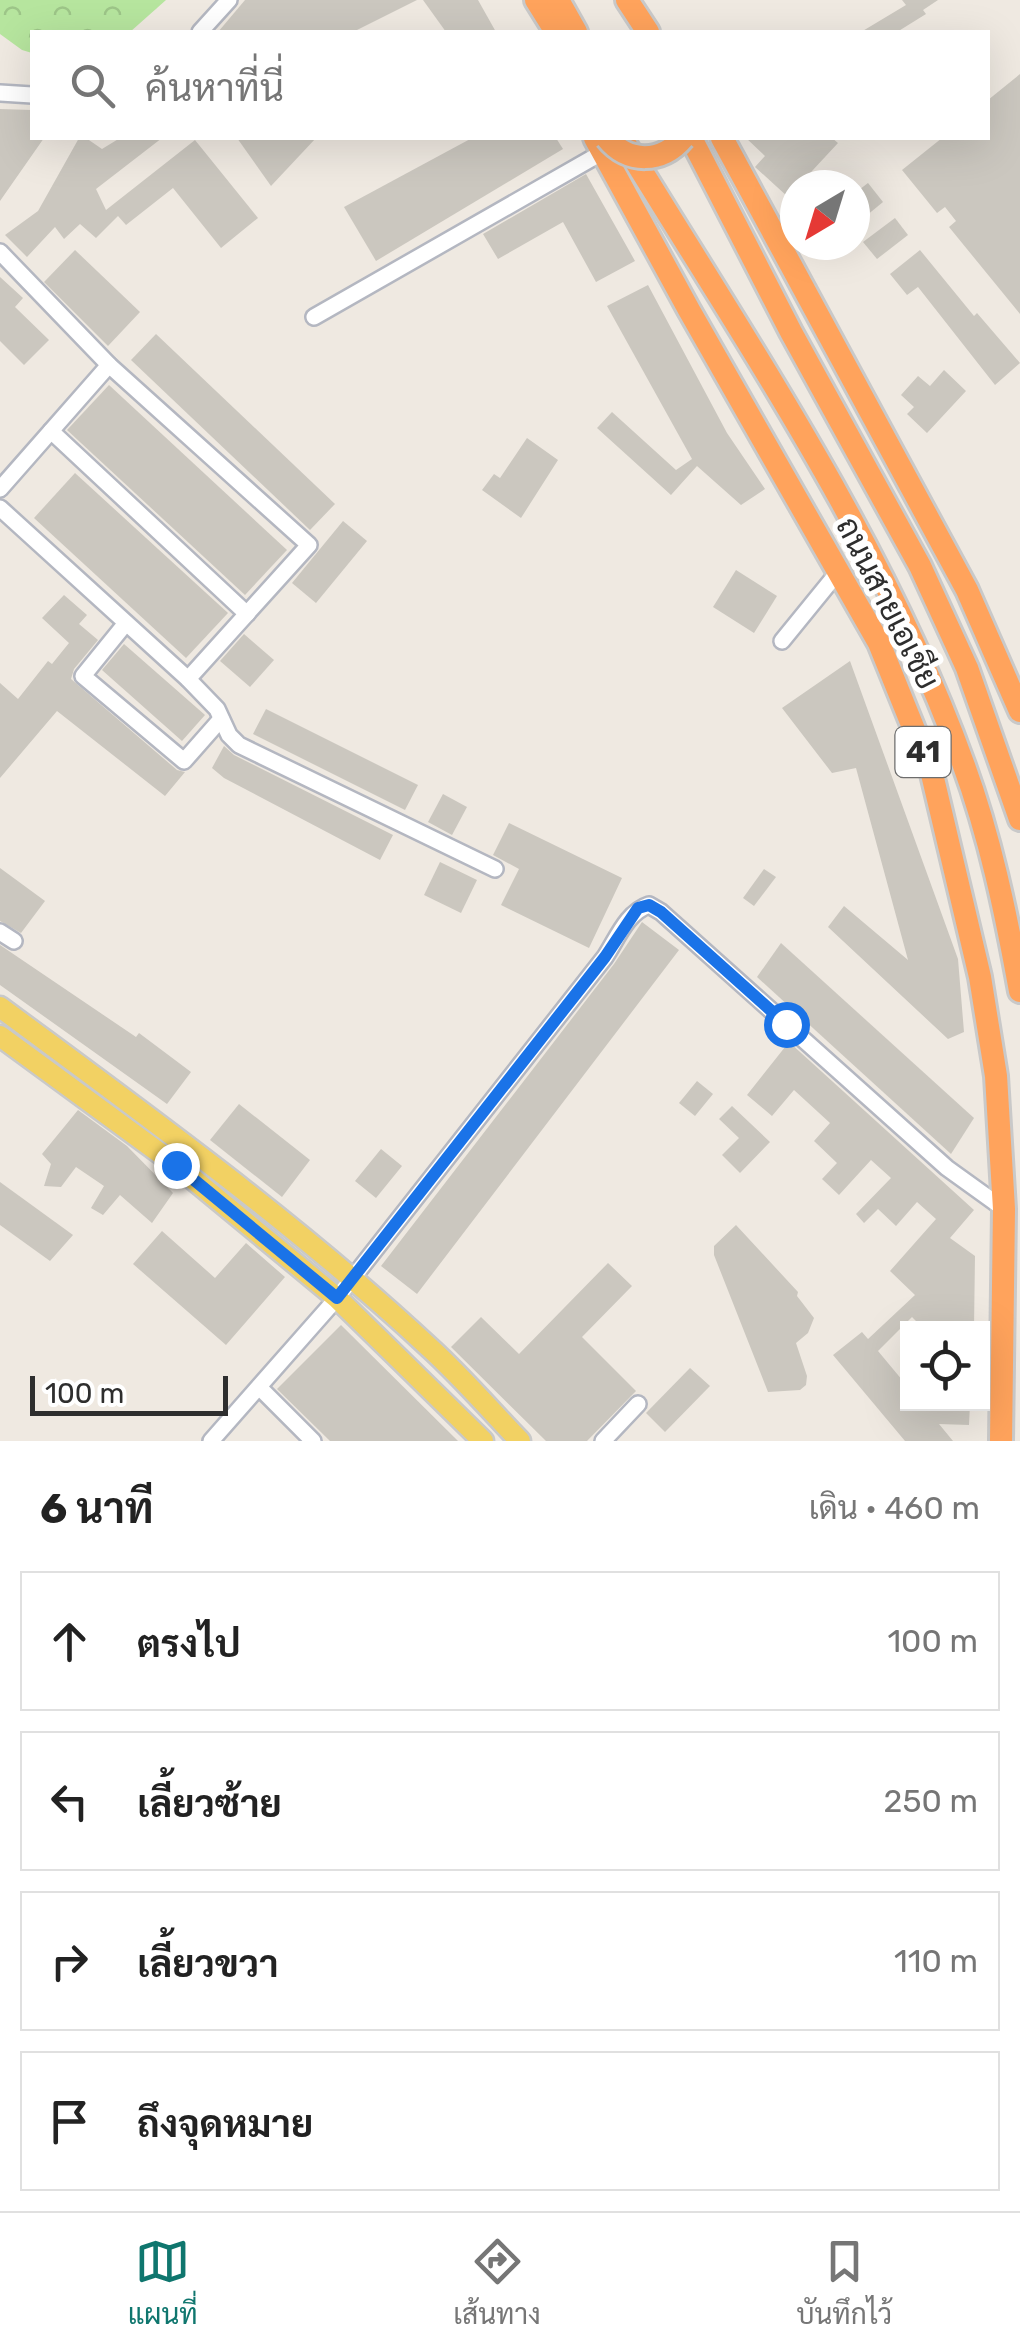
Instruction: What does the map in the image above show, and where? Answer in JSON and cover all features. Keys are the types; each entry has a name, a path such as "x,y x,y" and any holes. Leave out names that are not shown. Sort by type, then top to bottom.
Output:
{"highway":[{"path":"521,0 537,30"},
{"path":"536,0 554,30"},
{"path":"558,0 575,30"},
{"path":"612,0 630,30"},
{"path":"625,0 638,30"},
{"path":"625,0 647,30"},
{"path":"644,0 662,30"},
{"path":"634,140 720,298"},
{"path":"607,141 642,158 668,152 684,140"},
{"name":"ถนนสายเอเชีย","path":"688,140 920,566 974,686 1020,818"},
{"path":"723,140 967,590 1020,712"},
{"name":"ถนนสายเอเชีย","path":"607,141 720,298 833,487 906,630 964,763 1005,908 1020,991"},
{"name":"ถนนสายเอเชีย","path":"607,141 689,310 879,643 932,774 983,994 996,1076 1004,1209 1001,1441"}],"main road":[{"path":"0,1007 189,1147 352,1279 432,1350 520,1441"},
{"path":"0,1036 176,1165 337,1298 483,1441"}],"street":[{"path":"202,30 229,0"},
{"path":"0,94 30,95"},
{"path":"314,317 607,141"},
{"path":"0,252 109,365 309,545 188,679"},
{"path":"0,489 109,365"},
{"path":"51,431 247,614"},
{"path":"0,508 188,679 218,709 229,735 240,745 496,869"},
{"path":"782,641 839,571"},
{"path":"126,623 82,676 184,761 221,719"},
{"path":"211,1441 337,1298 605,957 638,908 649,905 661,912 946,1168 1004,1209"},
{"path":"259,1386 313,1441"},
{"path":"602,1441 638,1404"}],"green space":[{"path":"0,0 166,0 132,30 30,30 30,52 0,34"}],"building":[{"path":"245,0 417,0 357,30 220,30"},
{"path":"423,0 478,0 495,30 445,30"},
{"path":"902,0 938,0 923,10 926,14 900,30 864,30 906,5"},
{"path":"1020,74 1020,314 949,227 956,221 945,207 937,213 902,170 940,140 990,140 990,98"},
{"path":"0,109 30,110 30,140 43,140 0,201"},
{"path":"78,140 89,140 102,149 117,140 159,140 96,189 106,210 195,140 258,218 221,248 173,188 126,225 118,216 96,238 80,224 64,239 55,227 27,257 5,235 38,211"},
{"path":"238,140 314,140 271,186"},
{"path":"468,140 557,140 563,149 376,261 344,207"},
{"path":"748,140 838,143 813,170 780,170 780,190 755,167 765,156"},
{"path":"586,174 635,261 596,282 563,222 498,259 483,234"},
{"path":"870,186 883,202 870,213"},
{"path":"895,218 908,235 877,259 870,250 870,237"},
{"path":"75,250 140,312 108,346 44,282"},
{"path":"920,250 974,316 977,313 1020,363 995,385 918,287 907,295 890,274"},
{"path":"0,277 23,298 15,307 49,340 24,365 0,341"},
{"path":"648,285 727,433 765,489 741,505 697,466 671,495 597,428 612,412 676,470 692,459 607,306"},
{"path":"156,334 335,504 310,530 131,360"},
{"path":"944,370 966,391 927,433 907,414 914,407 901,395 918,376 930,386"},
{"path":"109,385 287,550 245,595 67,430"},
{"path":"527,438 558,460 521,518 482,490 494,474 500,478"},
{"path":"75,473 228,613 186,658 34,518"},
{"path":"343,521 367,541 316,603 292,583"},
{"path":"736,570 777,596 754,633 713,607"},
{"path":"64,595 87,615 79,624 98,640 74,669 71,679 177,770 185,772 165,796 57,711 0,778 0,683 18,699 48,661 52,664 69,643 42,618"},
{"path":"244,634 274,660 250,687 220,661"},
{"path":"124,644 205,715 182,741 102,670"},
{"path":"850,661 958,959 964,1032 948,1039 828,927 844,906 908,960 856,768 832,773 782,708"},
{"path":"266,709 418,785 405,810 253,734"},
{"path":"224,746 234,755 393,835 380,860 224,778 212,768"},
{"path":"443,794 467,807 452,835 428,822"},
{"path":"509,823 622,878 589,948 501,905 519,869 493,855"},
{"path":"440,862 477,880 461,913 424,895"},
{"path":"0,868 45,901 21,933 0,921"},
{"path":"764,869 776,877 754,906 743,898"},
{"path":"642,922 679,950 417,1294 381,1266 614,964"},
{"path":"781,943 974,1118 951,1154 757,977"},
{"path":"0,945 136,1037 139,1033 191,1072 167,1104 0,985"},
{"path":"789,1042 974,1210 950,1238 975,1256 974,1321 916,1321 912,1317 900,1321 900,1329 878,1351 900,1377 900,1411 970,1411 969,1425 939,1424 953,1441 905,1441 833,1355 862,1332 868,1339 915,1295 890,1271 936,1219 917,1202 896,1226 878,1209 864,1223 856,1214 891,1178 871,1160 839,1195 822,1179 837,1163 814,1141 830,1123 794,1090 772,1116 747,1095"},
{"path":"697,1081 713,1094 695,1116 679,1103"},
{"path":"239,1104 310,1160 282,1197 210,1140"},
{"path":"732,1106 770,1142 740,1173 722,1155 739,1138 719,1119"},
{"path":"78,1110 127,1146 173,1193 152,1223 120,1195 103,1215 91,1208 104,1186 76,1167 61,1187 44,1186 51,1164 42,1154"},
{"path":"381,1149 402,1166 376,1198 355,1181"},
{"path":"0,1182 73,1235 50,1261 0,1225"},
{"path":"736,1225 798,1292 814,1318 808,1333 796,1343 807,1376 806,1385 800,1390 768,1392 714,1255 714,1246"},
{"path":"162,1231 215,1278 246,1243 285,1277 226,1345 133,1264"},
{"path":"608,1263 632,1286 582,1337 636,1391 587,1441 546,1441 451,1347 481,1317 519,1354"},
{"path":"341,1325 458,1441 330,1441 277,1389"},
{"path":"690,1368 710,1386 665,1432 646,1413"}],"route":[{"path":"176,1165 337,1298 605,957 638,908 649,905 661,912 786,1024"}]}
